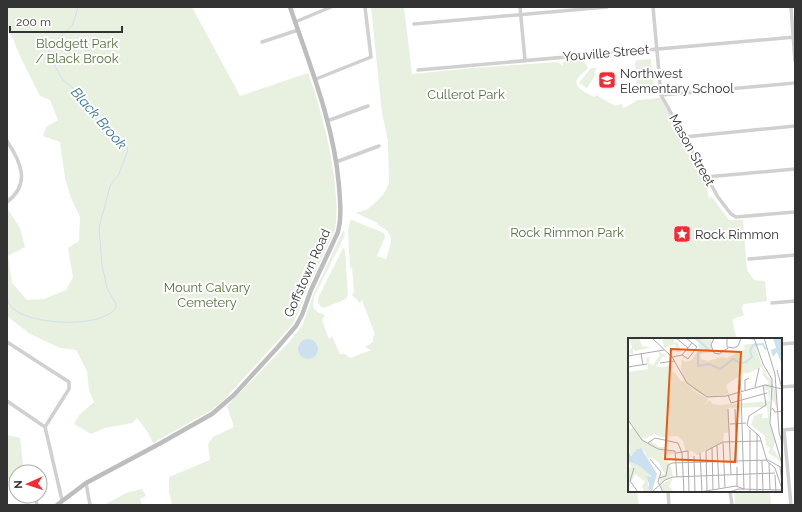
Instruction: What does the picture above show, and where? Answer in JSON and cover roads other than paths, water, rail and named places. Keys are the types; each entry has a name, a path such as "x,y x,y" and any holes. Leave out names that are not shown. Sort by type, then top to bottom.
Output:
{"main road":[{"name":"Goffstown Road","path":"56,505 86,483 153,448 212,414 246,383 293,331 302,315 338,232 340,207 336,162 327,121 316,79 290,7"}],"street":[{"path":"295,22 331,7"},
{"path":"316,79 371,57 365,7"},
{"path":"520,7 525,60"},
{"path":"414,24 607,7"},
{"name":"Mason Street","path":"653,7 661,95 718,197 733,216 741,217 795,212"},
{"path":"791,7 795,61"},
{"path":"262,42 298,30"},
{"name":"Youville Street","path":"418,70 794,37"},
{"path":"661,95 795,83"},
{"path":"327,121 368,106"},
{"path":"684,137 795,126"},
{"path":"7,142 19,159 22,173 21,182 16,193 7,202"},
{"path":"336,162 379,146"},
{"path":"706,177 795,169"},
{"path":"749,259 795,255"},
{"path":"772,303 795,301"},
{"path":"7,342 70,384 70,389 45,427"},
{"path":"782,344 795,343"},
{"path":"782,387 795,386"},
{"path":"7,401 45,427 62,500"},
{"path":"791,505 783,430 795,429"},
{"path":"86,483 90,505"},
{"path":"668,492 669,505"},
{"path":"730,492 732,505"}],"water":[{"path":"308,339 315,342 318,349 315,356 308,359 301,356 298,349 301,342"}],"waterway":[{"name":"Black Brook","path":"7,297 11,307 21,314 49,321 81,322 108,315 116,308 116,304 107,288 102,265 99,228 110,186 119,174 128,150 127,147 116,139 88,111 80,94 62,79 50,57 48,49 73,24 78,7"}],"place":[{"name":"Northwest Elementary School","path":"607,80"},
{"name":"Rock Rimmon","path":"682,234"}],"park label":[{"name":"Blodgett Park / Black Brook","path":"77,50"},
{"name":"Cullerot Park","path":"466,94"},
{"name":"Rock Rimmon Park","path":"567,232"},
{"name":"Mount Calvary Cemetery","path":"207,294"}]}
